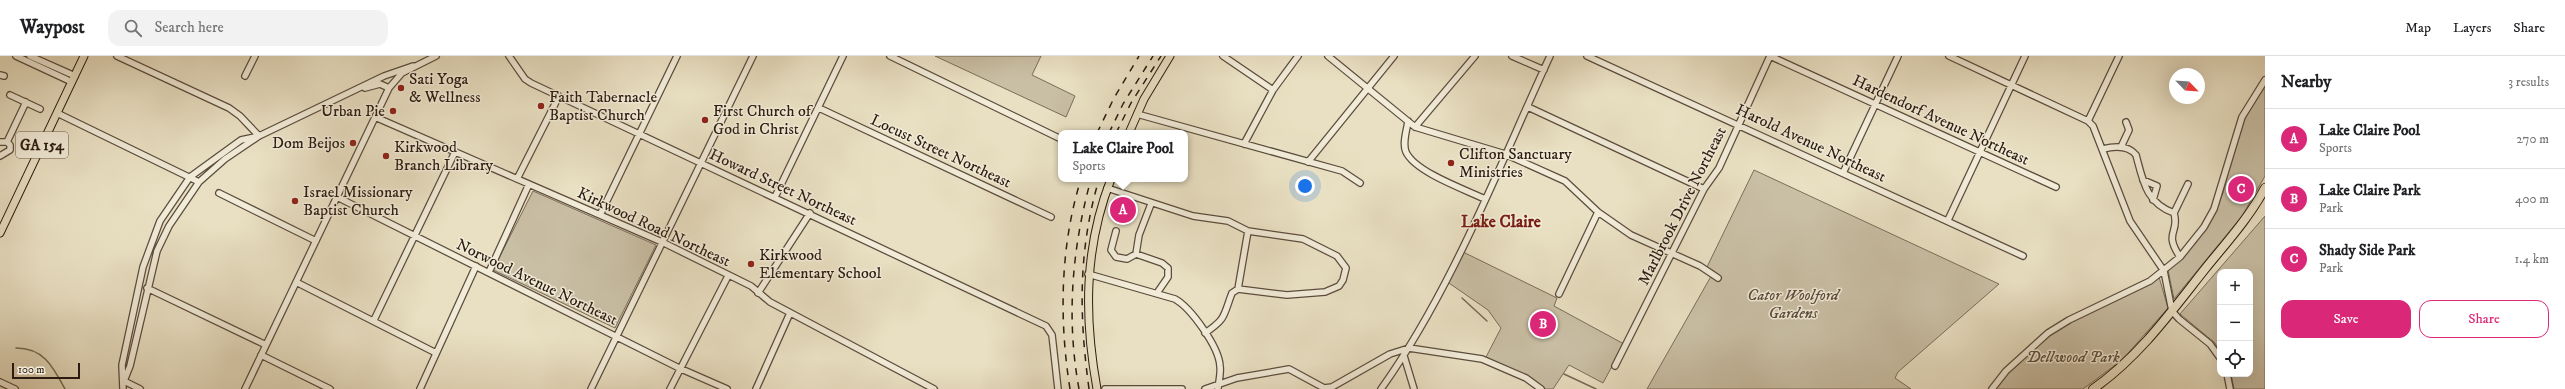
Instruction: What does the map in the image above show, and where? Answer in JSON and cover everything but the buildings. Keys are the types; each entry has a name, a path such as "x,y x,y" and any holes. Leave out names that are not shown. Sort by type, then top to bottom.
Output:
{"highway":[{"path":"2093,389 2125,365 2172,311 2249,213 2265,188"}],"main road":[{"name":"GA 154","path":"0,233 84,56"},
{"path":"1130,130 1137,114 1170,56"},
{"path":"1097,389 1089,335 1088,274 1096,222 1110,182"}],"street":[{"path":"16,56 73,79"},
{"path":"30,56 73,79"},
{"path":"117,56 229,108 240,116 259,136"},
{"path":"245,76 255,56"},
{"path":"245,389 389,88 396,77 427,58 436,56"},
{"name":"Howard Street Northeast","path":"509,56 525,79 1035,320 1049,329 1052,335 1058,389"},
{"path":"600,215 677,56"},
{"path":"591,389 754,56"},
{"path":"775,197 843,56"},
{"path":"890,56 1058,138"},
{"path":"1223,56 1272,90"},
{"path":"1244,144 1272,90 1298,56"},
{"path":"1328,56 1415,127 1505,154 1565,181 1598,212 1631,235 1700,266 1718,278"},
{"path":"1308,162 1394,56"},
{"path":"1415,127 1475,56"},
{"path":"1512,56 1544,70"},
{"path":"1381,389 1409,348 1485,199 1550,56"},
{"name":"Harold Avenue Northeast","path":"1587,56 1739,124 2023,256"},
{"name":"Marlbrook Drive Northeast","path":"1615,366 1704,189 1719,168 1770,56"},
{"name":"Hardendorf Avenue Northeast","path":"1770,56 2056,187"},
{"path":"1843,173 1898,56"},
{"path":"1949,56 2088,120 2093,126 2104,149 2130,221 2164,271 2172,311 2179,319 2210,344 2217,354"},
{"path":"1948,220 2025,56"},
{"path":"2088,120 2119,56"},
{"path":"124,381 130,366 147,288 158,251 169,226 199,182 225,160 259,136 361,89 391,73 413,66"},
{"path":"1992,389 2006,370 2048,333 2069,320 2150,281 2180,257 2204,227 2214,210 2242,117 2265,80"},
{"path":"361,89 380,84 389,88"},
{"path":"10,95 40,109"},
{"path":"517,179 559,96"},
{"path":"7,142 26,102"},
{"path":"1528,106 1704,189"},
{"name":"Locust Street Northeast","path":"819,108 1051,217"},
{"path":"57,113 199,182"},
{"path":"1137,114 1342,171 1360,183"},
{"name":"Kirkwood Road Northeast","path":"375,117 662,242 728,276 751,286 758,293 790,313 934,389"},
{"path":"1408,121 1404,147 1408,156 1429,172 1485,199"},
{"path":"2122,147 2130,130 2126,122"},
{"path":"123,389 124,381 122,365 145,260 160,221 190,177 241,140 259,136"},
{"path":"0,142 7,142"},
{"path":"0,154 6,154 10,150 10,145 7,142"},
{"path":"2104,149 2122,147 2133,151 2136,154 2147,193 2161,207 2174,213"},
{"path":"374,320 455,152"},
{"path":"2143,180 2157,186 2153,200"},
{"path":"489,272 529,184"},
{"path":"2180,257 2173,246 2171,236 2176,220 2174,213 2188,184"},
{"path":"1107,188 1151,204 1193,216 1228,221 1248,231 1303,239 1340,259 1346,268 1340,286 1325,292 1287,295 1238,289 1232,293 1226,314 1219,323 1204,333"},
{"path":"219,193 316,241"},
{"name":"Norwood Avenue Northeast","path":"337,197 679,368 727,389"},
{"path":"1136,254 1139,235 1151,204"},
{"path":"1559,294 1598,212"},
{"path":"758,293 810,213"},
{"path":"1116,231 1112,254 1123,259 1136,254 1162,263 1168,268 1168,277 1157,293"},
{"path":"1238,289 1248,231"},
{"path":"420,389 476,266"},
{"path":"1088,274 1157,293 1175,299 1186,305 1198,318 1220,366 1218,387"},
{"path":"670,389 679,368 728,276"},
{"path":"296,282 374,320 436,353"},
{"path":"147,288 266,345"},
{"path":"756,389 790,313"},
{"path":"1205,389 1218,387 1238,378 1289,369 1324,388 1332,387 1390,354 1409,348 1482,360 1526,378 1541,389"},
{"path":"261,355 330,389"},
{"path":"1404,356 1414,389"},
{"path":"2228,377 2230,389"},
{"path":"124,381 140,389"},
{"path":"0,382 16,389"},
{"path":"1105,389 1182,389"}],"green space":[{"path":"935,56 1041,56 1032,75 1075,96 1066,117"},
{"path":"2265,82 2265,176 2242,216 2174,299 2168,270 2195,244 2215,213 2223,193 2238,132"},
{"name":"Cator Woolford Gardens","path":"1754,170 1999,284 1898,372 1895,378 1911,389 1647,389 1714,271 1707,267"},
{"path":"533,191 656,245 615,328 493,270"},
{"path":"2265,216 2265,389 2234,389 2232,377 2253,377 2253,269 2219,269"},
{"path":"1461,251 1557,298 1554,306 1624,344 1603,383 1569,365 1553,389 1540,389 1535,383 1485,359 1501,328 1488,310 1446,281"},
{"path":"2217,271 2217,347 2215,343 2180,314"},
{"name":"Dellwood Park","path":"2159,277 2168,308 2122,360 2083,389 1993,389 2000,379 2054,331"}],"shaded area":[{"path":"1121,202 1129,205 1126,221 1115,217"}],"waterway":[{"path":"1462,298 1487,321"},
{"path":"16,348 34,351 41,355 52,366 65,389"},
{"path":"1564,374 1596,389"}],"railway":[{"path":"1098,130 1114,98 1139,56"},
{"path":"1110,130 1123,104 1153,56"},
{"path":"1118,130 1131,103 1161,56"},
{"path":"1070,389 1066,363 1063,310 1065,257 1074,204 1080,182"},
{"path":"1079,389 1073,336 1073,283 1079,231 1090,182"},
{"path":"1089,389 1083,335 1082,283 1087,232 1098,182"}],"place":[{"name":"Sati Yoga & Wellness","path":"401,88"},
{"name":"Faith Tabernacle Baptist Church","path":"541,106"},
{"name":"Urban Pie","path":"393,111"},
{"name":"First Church of God in Christ","path":"705,120"},
{"name":"Dom Beijos","path":"353,143"},
{"name":"Kirkwood Branch Library","path":"386,156"},
{"name":"Clifton Sanctuary Ministries","path":"1451,163"},
{"name":"Shady Side Park","path":"2241,189"},
{"name":"Israel Missionary Baptist Church","path":"295,201"},
{"name":"Lake Claire Pool","path":"1123,210"},
{"name":"Kirkwood Elementary School","path":"751,264"},
{"name":"Lake Claire Park","path":"1543,324"}],"district":[{"name":"Lake Claire","path":"1501,222"}]}
